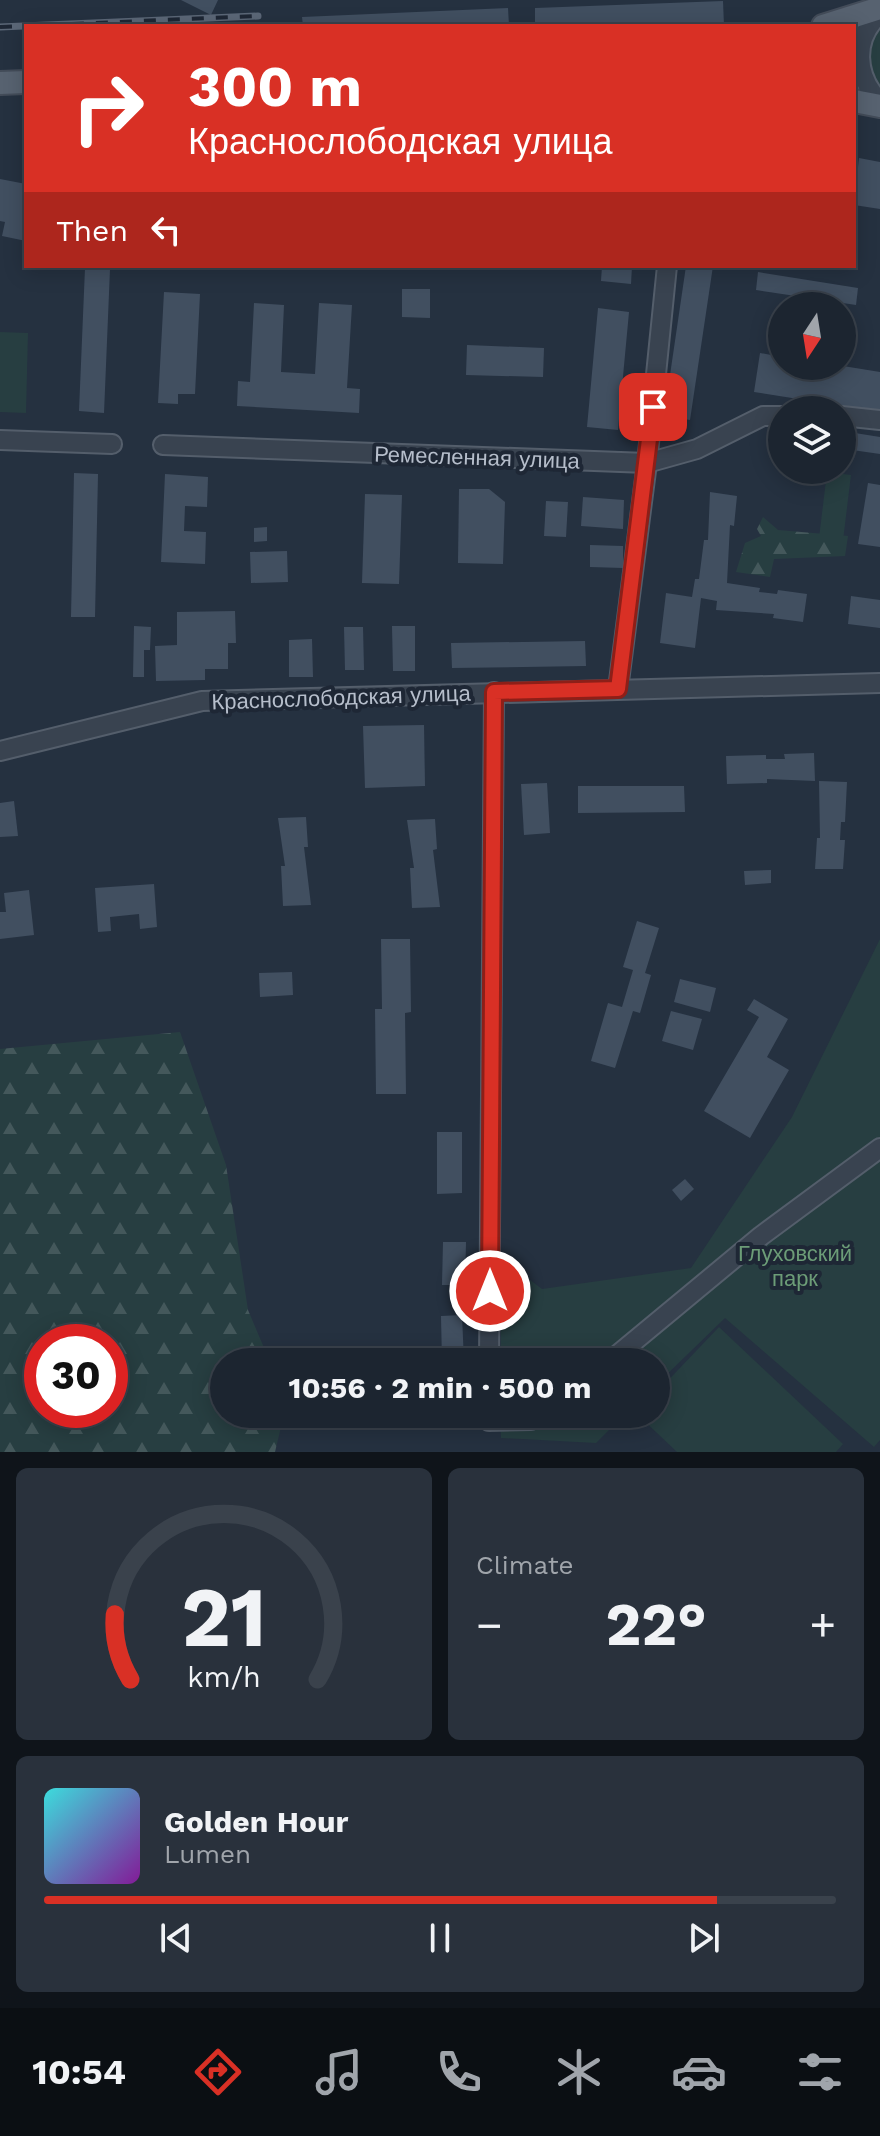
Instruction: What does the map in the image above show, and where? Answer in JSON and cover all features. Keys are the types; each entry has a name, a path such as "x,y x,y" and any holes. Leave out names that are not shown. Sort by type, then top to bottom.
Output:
{"main road":[{"path":"831,24 880,11"},
{"path":"0,83 24,82"},
{"path":"856,101 880,104"}],"street":[{"path":"880,11 860,45 859,63 871,92 880,104"},
{"path":"618,689 647,463 667,268"},
{"name":"Ремесленная улица","path":"163,445 647,463 697,449 768,416"},
{"path":"856,417 880,420"},
{"path":"0,440 112,444"},
{"name":"Краснослободская улица","path":"0,751 202,701 880,683"},
{"path":"489,1348 494,692"},
{"path":"626,1348 761,1236 880,1148"}],"green space":[{"path":"880,28 880,88 870,65 868,50"},
{"path":"0,332 28,333 26,413 0,412"},
{"path":"826,484 850,484 842,549 818,546"},
{"path":"763,517 778,530 848,536 845,556 774,559 770,577 736,572 745,543 761,536 757,529"},
{"name":"Глуховский парк","path":"880,939 880,1440 874,1447 725,1318 670,1371 670,1348 501,1348 500,1257 542,1289 691,1268 792,1117"},
{"path":"180,1032 226,1165 248,1310 264,1348 210,1348 210,1428 281,1428 275,1452 0,1452 0,1049"},
{"path":"719,1327 843,1444 836,1452 677,1452 652,1428 670,1428 670,1378"},
{"path":"501,1428 611,1428 596,1443 501,1438"}],"building":[{"path":"181,0 218,0 211,15"},
{"path":"723,1 724,24 535,24 535,8"},
{"path":"508,8 509,24 303,24 302,17"},
{"path":"859,158 880,162 880,209 856,205"},
{"path":"0,179 24,184 24,241 2,236 5,222 0,221"},
{"path":"85,268 110,269 104,413 79,411"},
{"path":"602,268 632,268 631,284 601,281"},
{"path":"686,268 713,268 690,420 664,416"},
{"path":"758,272 858,288 856,305 856,292 756,290"},
{"path":"402,289 430,289 430,318 402,317"},
{"path":"164,292 200,294 195,394 178,394 178,404 158,403"},
{"path":"254,303 284,305 281,372 315,374 319,303 352,305 347,388 360,389 359,413 237,406 238,381 250,382"},
{"path":"598,308 629,312 618,430 587,427"},
{"path":"467,345 544,348 543,377 466,375"},
{"path":"760,353 768,354 768,380 856,380 856,368 880,372 880,412 856,408 856,396 779,396 754,392"},
{"path":"856,433 880,437 880,454 856,451"},
{"path":"74,473 98,474 95,617 71,617"},
{"path":"165,474 208,477 207,507 185,506 184,531 206,532 205,564 161,562"},
{"path":"868,483 880,485 880,547 858,544"},
{"path":"459,489 489,489 505,502 503,564 458,563"},
{"path":"710,492 737,496 734,526 730,525 727,583 760,588 759,592 777,594 778,590 807,594 803,622 773,618 774,614 716,610 717,601 701,598 695,648 660,643 666,593 692,597 695,579 699,579 704,540 708,540"},
{"path":"365,494 402,495 399,584 362,583"},
{"path":"583,497 624,500 623,529 581,526"},
{"path":"546,501 568,502 566,537 544,536"},
{"path":"267,527 267,541 254,542 254,528"},
{"path":"590,545 623,546 623,568 590,567"},
{"path":"287,551 288,582 251,583 250,552"},
{"path":"851,596 880,600 880,628 848,624"},
{"path":"235,611 236,643 228,643 228,669 205,669 205,680 156,681 155,646 177,645 177,612"},
{"path":"134,626 151,627 150,650 144,650 144,677 133,677"},
{"path":"392,626 415,626 415,671 393,671"},
{"path":"344,627 363,627 364,670 345,670"},
{"path":"312,639 313,677 289,677 289,640"},
{"path":"585,641 586,666 452,668 451,643"},
{"path":"424,725 425,786 365,788 363,726"},
{"path":"814,753 815,781 767,779 767,783 727,784 726,756 766,755 766,759 785,759 784,754"},
{"path":"819,781 847,782 845,822 841,822 840,840 845,840 843,869 815,869 817,838 820,838"},
{"path":"547,783 550,833 524,835 521,784"},
{"path":"578,786 684,786 685,812 578,813"},
{"path":"14,801 18,836 0,837 0,803"},
{"path":"306,817 308,847 304,847 311,905 283,906 281,866 285,866 278,818"},
{"path":"435,819 437,849 433,850 440,907 412,908 410,868 414,868 407,820"},
{"path":"771,870 771,883 745,885 744,871"},
{"path":"154,884 157,927 140,929 139,914 110,917 111,931 98,932 95,888"},
{"path":"29,890 34,935 0,939 0,912 6,912 4,893"},
{"path":"637,921 659,928 645,973 651,975 640,1013 633,1011 615,1068 591,1061 608,1003 622,1007 633,970 623,967"},
{"path":"381,939 410,939 411,1012 405,1013 406,1094 376,1094 375,1009 382,1009"},
{"path":"292,972 293,995 260,997 259,973"},
{"path":"680,979 716,988 710,1012 674,1002"},
{"path":"754,999 788,1019 767,1057 789,1070 750,1138 704,1111 759,1017 747,1010"},
{"path":"671,1011 702,1019 693,1050 662,1041"},
{"path":"437,1132 462,1132 462,1193 437,1194"},
{"path":"685,1179 694,1189 681,1201 672,1190"},
{"path":"443,1242 466,1242 465,1285 442,1285"},
{"path":"462,1315 463,1348 442,1348 441,1316"}],"railway":[{"path":"70,24 258,16"},
{"path":"0,27 24,26"}],"route":[{"path":"490,1291 494,692 618,689 653,407"}]}
